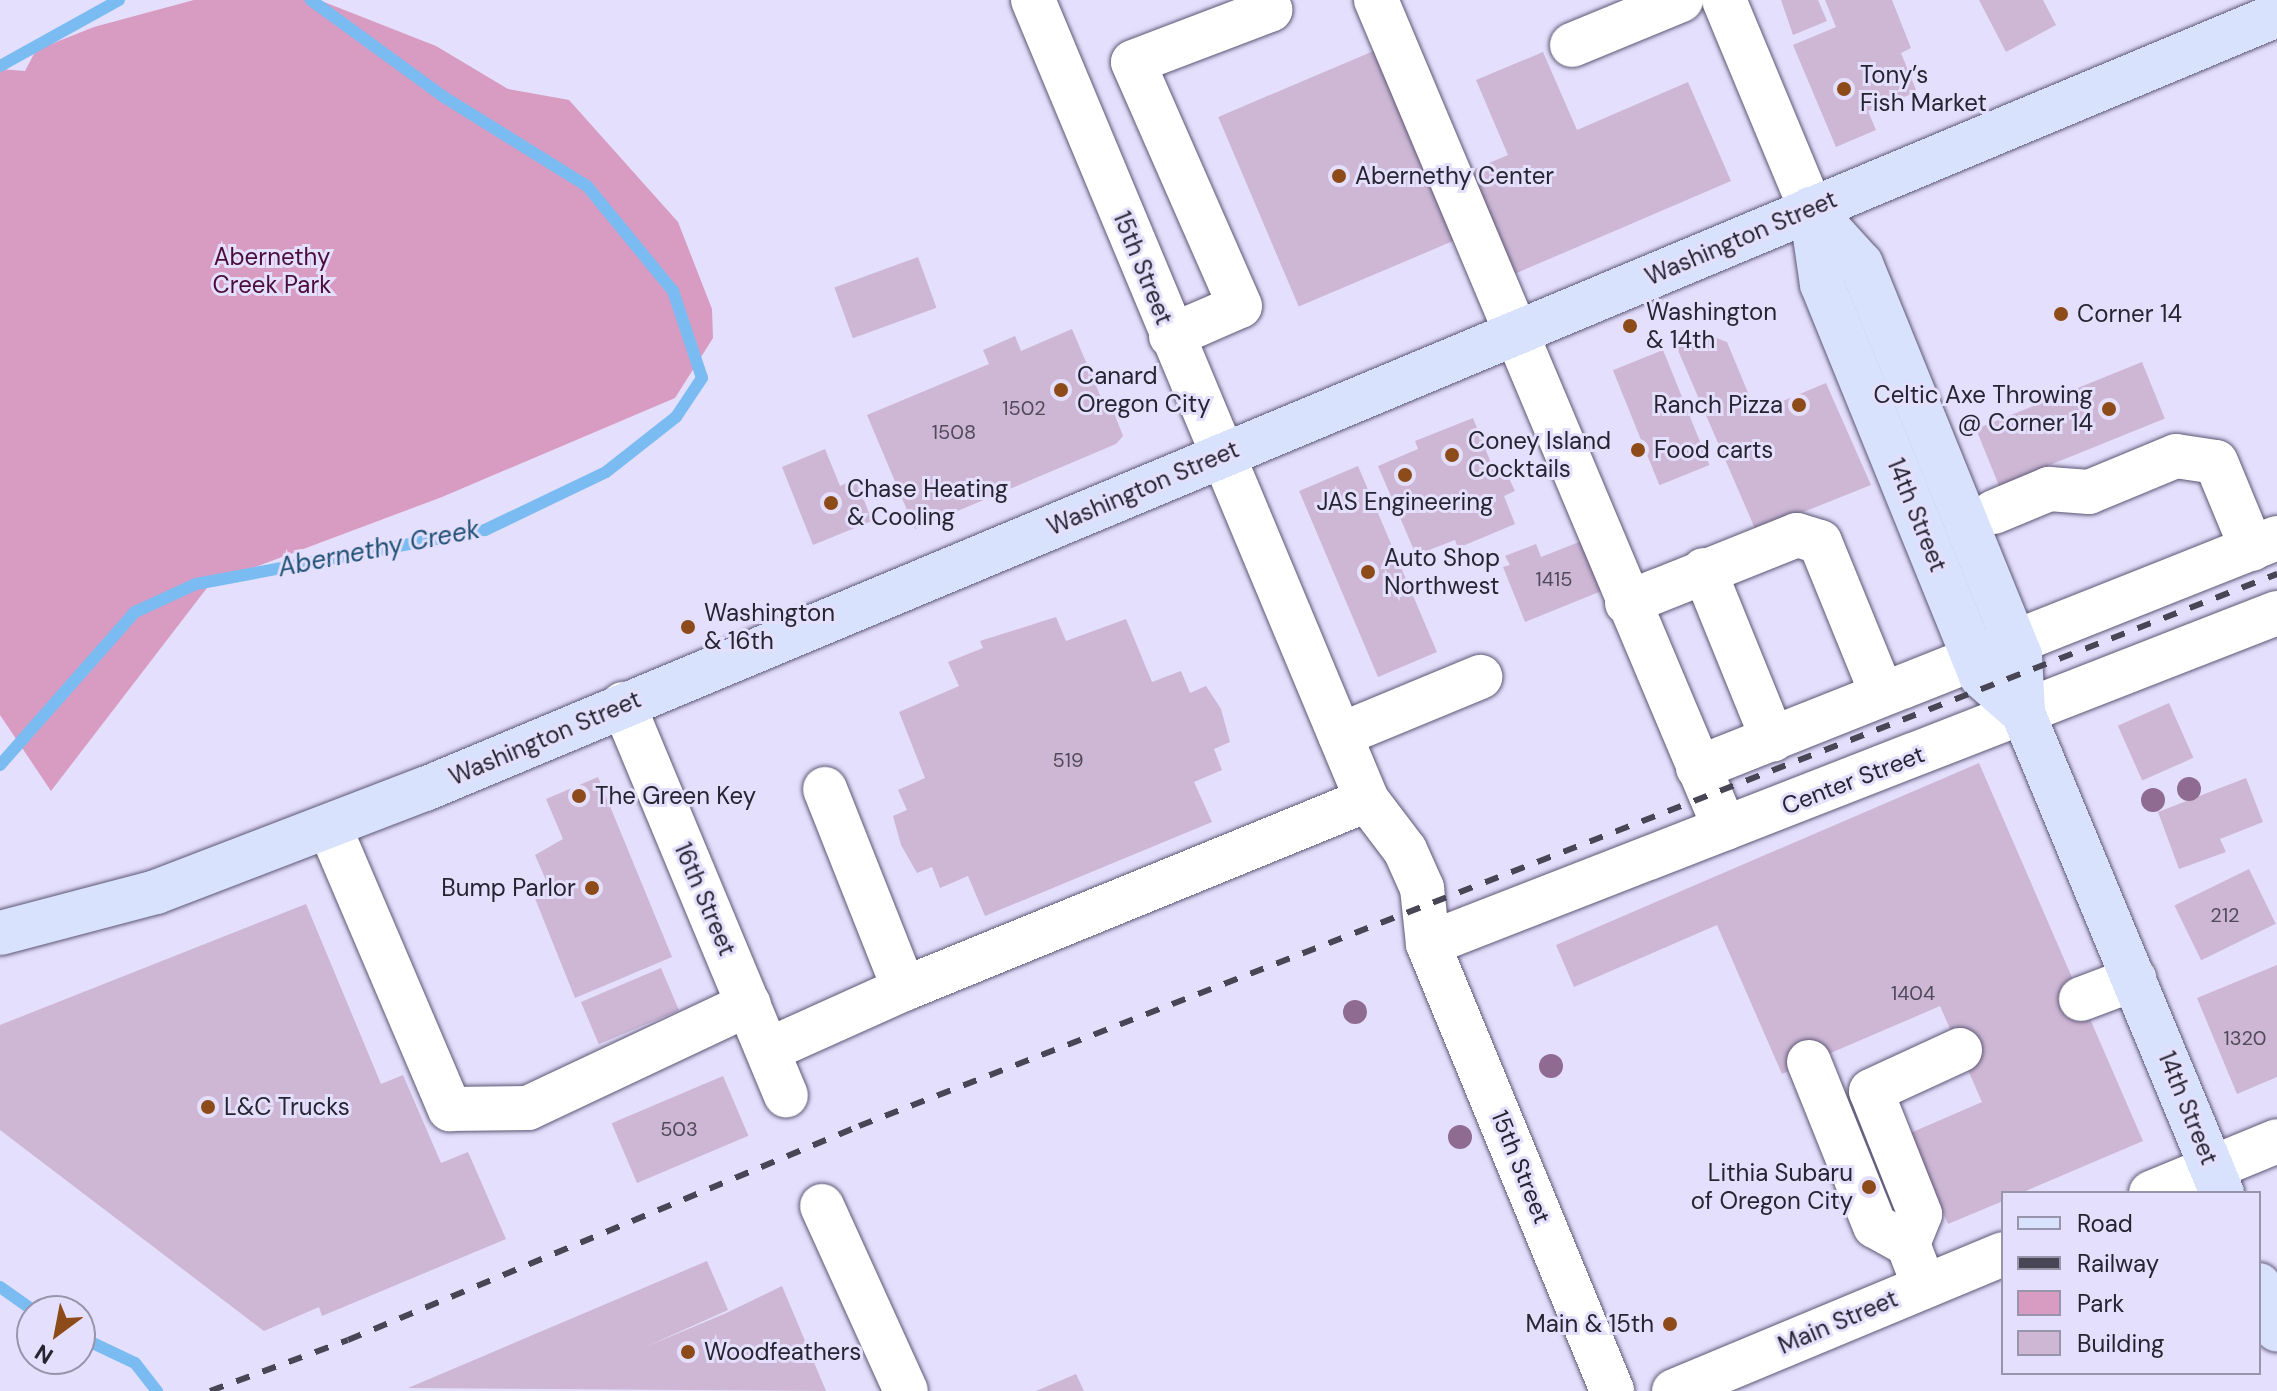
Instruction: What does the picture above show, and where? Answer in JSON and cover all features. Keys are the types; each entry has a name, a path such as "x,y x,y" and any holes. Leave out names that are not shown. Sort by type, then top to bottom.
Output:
{"main road":[{"name":"Washington Street","path":"0,933 116,905 329,826 2277,15"},
{"name":"14th Street","path":"1811,209 1861,264 2015,642 2023,713 2217,1180"},
{"name":"14th Street","path":"1811,209 1822,284 1981,676 2023,713"},
{"path":"2261,1290 2277,1330"}],"street":[{"name":"15th Street","path":"1033,0 1367,800 1405,850 1422,888 1428,944 1612,1391"},
{"path":"1171,336 1240,306 1133,62 1270,10 1265,0"},
{"path":"1376,0 1512,334 1725,829"},
{"path":"1572,45 1681,0"},
{"name":"14th Street","path":"1724,0 1811,209"},
{"path":"1698,768 2264,544 2216,462 2176,456 2089,492 2049,489 1994,512"},
{"path":"1627,603 1797,535 1820,542 1882,694"},
{"path":"1704,570 1773,740"},
{"name":"Center Street","path":"1428,944 2277,613"},
{"path":"1340,735 1480,677"},
{"name":"16th Street","path":"623,704 786,1095"},
{"path":"825,789 904,989"},
{"path":"768,1050 904,989 1367,800"},
{"path":"329,826 450,1109 528,1108 749,1004"},
{"path":"2081,999 2134,979"},
{"path":"1908,1244 1920,1214 1871,1091 1960,1050"},
{"path":"1809,1062 1875,1226 1908,1244 1924,1287"},
{"path":"2161,1191 2217,1180 2277,1141"},
{"path":"822,1206 906,1391"},
{"name":"Main Street","path":"1674,1391 2001,1255"}],"green space":[{"name":"Abernethy Creek Park","path":"194,0 319,0 436,46 508,89 569,100 678,222 712,309 713,338 675,398 442,497 210,584 51,791 0,715 0,69 25,71 36,50 94,27"}],"building":[{"path":"1781,0 1818,0 1827,21 1793,35"},
{"path":"1825,0 1892,0 1911,48 1901,53 1917,92 1868,111 1876,130 1836,147 1793,45 1836,27"},
{"path":"1979,0 2043,0 2056,25 2006,52"},
{"name":"Abernethy Center","path":"1383,47 1463,237 1299,307 1218,117"},
{"path":"1543,52 1577,130 1688,82 1731,181 1505,278 1460,175 1508,155 1476,80"},
{"path":"918,257 936,308 853,338 834,287"},
{"path":"1072,329 1105,407 1111,405 1123,436 1116,444 915,529 867,415 989,364 983,350 1015,336 1021,351"},
{"path":"1703,333 1727,342 1756,412 1826,383 1871,485 1756,531 1677,348"},
{"path":"1663,350 1709,465 1659,485 1613,370"},
{"name":"Corner 14","path":"2142,362 2165,419 1999,486 1976,429"},
{"path":"1473,418 1497,478 1507,474 1515,491 1504,496 1515,524 1458,548 1455,540 1416,555 1378,466 1418,449 1415,441"},
{"name":"Chase Heating & Cooling","path":"825,449 840,486 856,479 872,521 813,545 782,467"},
{"name":"Auto Shop Northwest","path":"1358,466 1437,652 1378,677 1299,491"},
{"path":"1584,540 1604,590 1525,622 1503,567 1510,565 1505,556 1536,544 1541,557"},
{"path":"1056,617 1066,641 1126,619 1152,682 1181,671 1190,693 1206,686 1221,709 1230,742 1214,749 1222,770 1194,782 1212,822 985,916 968,876 940,888 932,867 917,873 901,845 893,816 907,810 898,790 925,778 899,712 959,686 948,662 983,648 980,641"},
{"path":"2169,703 2193,758 2142,781 2118,726"},
{"path":"1979,763 2143,1141 2026,1191 2001,1191 2001,1202 1948,1224 1908,1134 1982,1102 1940,1006 1782,1074 1717,925 1574,987 1556,945"},
{"name":"Bump Parlor","path":"598,777 672,957 575,998 532,891 548,885 535,855 563,839 546,799"},
{"path":"2246,778 2263,822 2220,839 2226,852 2179,869 2158,812"},
{"path":"2249,869 2276,924 2201,960 2174,905"},
{"name":"L&C Trucks","path":"306,904 381,1084 403,1075 441,1163 468,1152 506,1239 322,1316 319,1307 264,1331 0,1130 0,1025"},
{"path":"2277,965 2277,1077 2237,1094 2197,998"},
{"path":"661,968 679,1010 599,1044 581,1002"},
{"path":"723,1076 748,1136 637,1183 612,1123"},
{"path":"707,1261 728,1310 643,1348 782,1286 826,1391 408,1388"},
{"path":"1076,1374 1084,1391 1036,1391"}],"waterway":[{"name":"Abernethy Creek","path":"0,66 119,0"},
{"name":"Abernethy Creek","path":"0,765 135,612 196,584 485,530 606,472 676,417 702,378 673,291 587,186 444,97 311,0"},
{"name":"Abernethy Creek","path":"0,1287 16,1298"},
{"name":"Abernethy Creek","path":"96,1345 135,1363 157,1391"}],"railway":[{"path":"210,1391 348,1340 859,1126 2277,574"}],"place":[{"name":"Tony’s Fish Market","path":"1844,89"},
{"name":"Abernethy Center","path":"1339,176"},
{"name":"Corner 14","path":"2061,314"},
{"name":"Washington & 14th","path":"1630,326"},
{"name":"Canard Oregon City","path":"1061,390"},
{"name":"Ranch Pizza","path":"1799,405"},
{"name":"Celtic Axe Throwing @ Corner 14","path":"2109,409"},
{"name":"Food carts","path":"1638,450"},
{"name":"Coney Island Cocktails","path":"1452,455"},
{"name":"JAS Engineering","path":"1405,475"},
{"name":"Chase Heating & Cooling","path":"831,503"},
{"name":"Auto Shop Northwest","path":"1368,572"},
{"name":"Washington & 16th","path":"688,627"},
{"name":"The Green Key","path":"579,796"},
{"name":"Bump Parlor","path":"592,888"},
{"name":"L&C Trucks","path":"208,1107"},
{"name":"Lithia Subaru of Oregon City","path":"1869,1187"},
{"name":"Main & 15th","path":"1670,1324"},
{"name":"Woodfeathers","path":"688,1352"}]}
